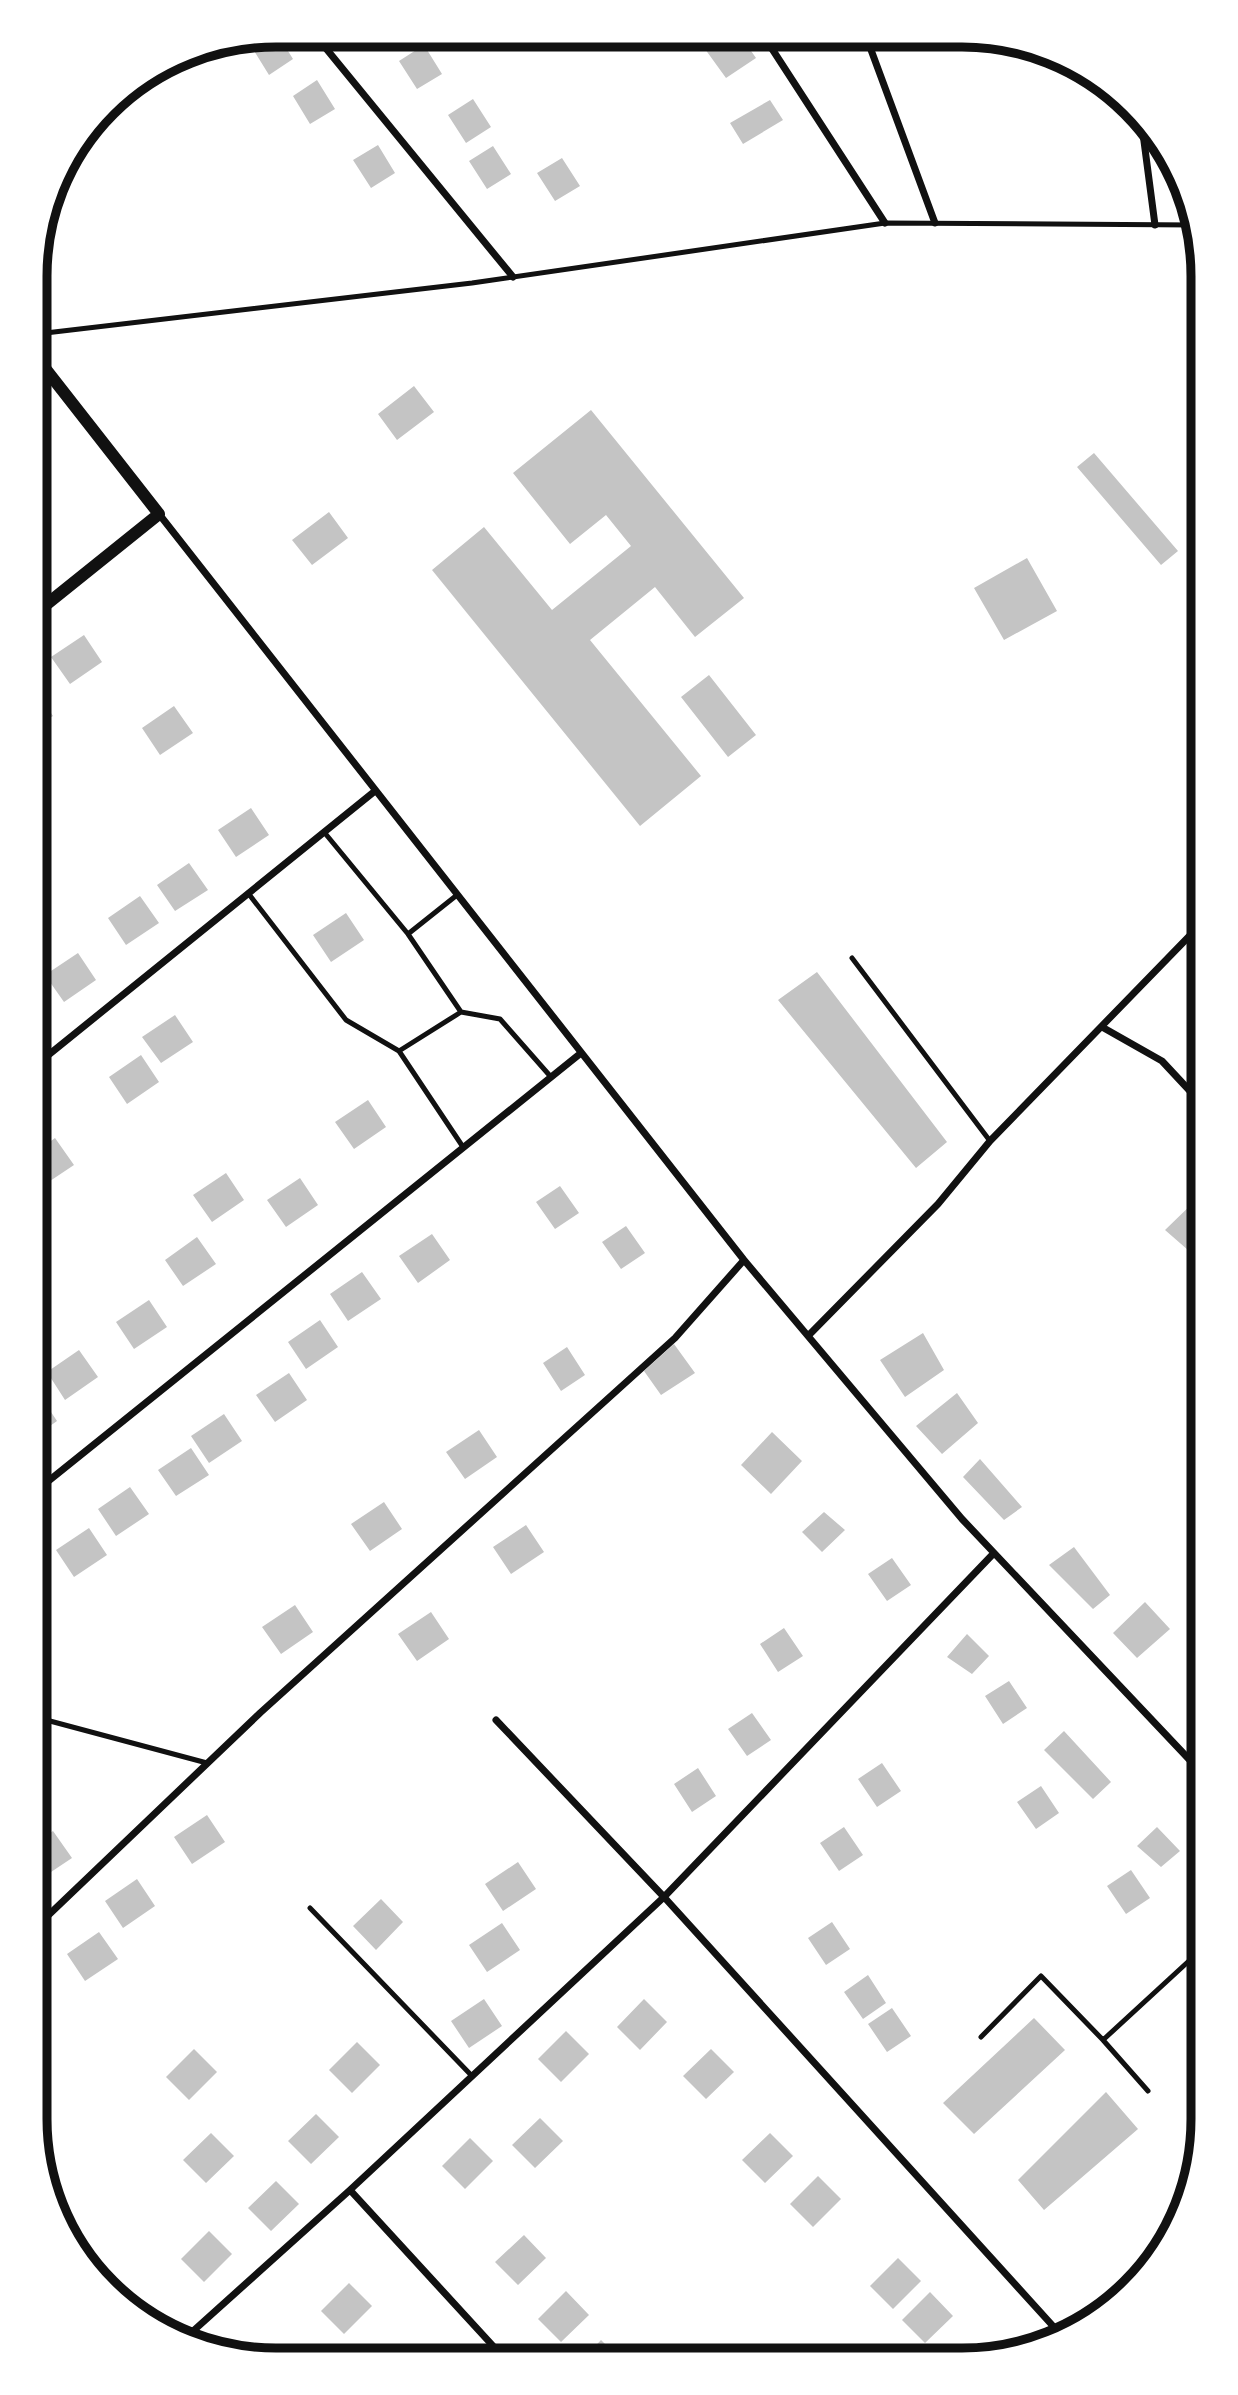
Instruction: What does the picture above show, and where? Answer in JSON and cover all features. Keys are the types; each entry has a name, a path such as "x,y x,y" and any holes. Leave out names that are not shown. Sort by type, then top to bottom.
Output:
{"street":[{"path":"771,47 885,223"},
{"path":"870,47 936,223"},
{"path":"326,48 513,276"},
{"path":"1144,138 1155,225"},
{"path":"47,371 744,1260 962,1519 1190,1760"},
{"path":"47,604 159,514"},
{"path":"47,1056 375,791"},
{"path":"808,1336 938,1204 990,1142 1191,935"},
{"path":"1102,1027 1162,1061 1191,1092"},
{"path":"47,1482 581,1052"},
{"path":"47,1916 270,1703 675,1338 744,1260"},
{"path":"193,2332 350,2190 664,1896 994,1553"},
{"path":"496,1720 664,1896 1055,2328"},
{"path":"350,2190 495,2348"}],"lane":[{"path":"47,333 513,276 885,223 1185,225"},
{"path":"324,832 408,934 461,1012"},
{"path":"248,893 346,1020 399,1051 463,1147"},
{"path":"408,934 457,895"},
{"path":"852,958 990,1142"},
{"path":"399,1051 461,1012 500,1019 551,1077"},
{"path":"47,1720 207,1763"},
{"path":"310,1908 472,2076"},
{"path":"1103,2040 1190,1959"},
{"path":"981,2038 1041,1976 1148,2091"}],"building":[{"path":"749,47 756,58 726,78 705,49"},
{"path":"286,48 293,59 269,75 253,49"},
{"path":"420,48 426,48 442,74 417,89 399,61"},
{"path":"317,80 335,109 310,124 293,96"},
{"path":"473,99 491,127 466,143 448,115"},
{"path":"770,100 783,120 743,144 730,123"},
{"path":"378,145 395,173 371,188 353,160"},
{"path":"493,146 511,174 487,189 469,161"},
{"path":"562,158 580,186 555,201 537,173"},
{"path":"414,386 434,412 397,440 378,414"},
{"path":"591,410 744,598 695,637 655,587 590,640 701,776 640,826 432,570 484,527 552,610 631,546 606,515 570,544 513,473"},
{"path":"1094,453 1178,551 1161,565 1077,467"},
{"path":"329,512 348,538 312,565 292,540"},
{"path":"1027,558 1057,611 1004,640 974,588"},
{"path":"84,635 102,662 70,684 51,657"},
{"path":"709,675 756,735 728,757 681,697"},
{"path":"174,706 193,733 160,755 142,728"},
{"path":"47,707 53,716 47,720"},
{"path":"251,808 269,835 236,857 218,830"},
{"path":"189,863 208,890 175,911 157,885"},
{"path":"140,896 159,923 126,945 108,918"},
{"path":"346,913 364,940 331,962 313,935"},
{"path":"78,953 96,980 64,1002 47,978 47,974"},
{"path":"817,972 947,1142 916,1168 778,1000"},
{"path":"175,1015 193,1042 161,1063 142,1037"},
{"path":"141,1055 159,1082 127,1104 109,1077"},
{"path":"368,1100 386,1127 354,1149 335,1122"},
{"path":"55,1138 74,1165 47,1183 47,1144"},
{"path":"226,1173 244,1200 212,1222 193,1195"},
{"path":"300,1178 318,1205 286,1227 267,1200"},
{"path":"560,1186 579,1213 555,1229 536,1202"},
{"path":"1190,1205 1190,1252 1165,1230"},
{"path":"626,1226 645,1253 621,1269 602,1242"},
{"path":"432,1234 450,1260 418,1283 399,1256"},
{"path":"197,1237 216,1264 183,1286 165,1260"},
{"path":"362,1272 381,1299 348,1321 330,1294"},
{"path":"149,1300 167,1327 134,1349 116,1322"},
{"path":"320,1320 338,1347 306,1369 288,1342"},
{"path":"923,1333 944,1370 905,1397 880,1360"},
{"path":"674,1344 695,1373 661,1395 644,1371"},
{"path":"567,1347 585,1375 561,1391 543,1363"},
{"path":"79,1350 98,1377 65,1400 47,1372"},
{"path":"289,1373 307,1400 275,1422 256,1395"},
{"path":"957,1393 978,1423 942,1454 916,1426"},
{"path":"47,1406 57,1421 47,1428"},
{"path":"224,1414 242,1441 209,1463 191,1436"},
{"path":"479,1430 497,1457 465,1479 446,1452"},
{"path":"772,1432 802,1461 771,1494 741,1465"},
{"path":"191,1448 209,1475 176,1496 158,1470"},
{"path":"980,1459 1022,1507 1004,1520 963,1477"},
{"path":"130,1487 149,1514 116,1536 98,1509"},
{"path":"384,1502 402,1529 370,1551 351,1524"},
{"path":"824,1512 845,1530 822,1552 802,1532"},
{"path":"526,1525 544,1552 511,1574 493,1547"},
{"path":"89,1528 107,1555 74,1577 56,1550"},
{"path":"1074,1547 1110,1595 1093,1609 1049,1565"},
{"path":"892,1558 911,1585 887,1601 868,1574"},
{"path":"1145,1602 1170,1629 1137,1658 1113,1633"},
{"path":"295,1605 313,1632 281,1654 262,1627"},
{"path":"431,1612 449,1639 417,1661 398,1634"},
{"path":"784,1628 803,1656 778,1672 760,1644"},
{"path":"967,1634 989,1656 972,1674 947,1657"},
{"path":"1009,1681 1027,1708 1003,1724 985,1696"},
{"path":"752,1713 771,1740 747,1756 728,1729"},
{"path":"1064,1731 1111,1782 1093,1799 1044,1750"},
{"path":"882,1763 901,1791 877,1807 858,1779"},
{"path":"698,1768 716,1796 692,1812 674,1784"},
{"path":"1041,1786 1059,1813 1036,1829 1017,1802"},
{"path":"207,1815 225,1842 192,1864 174,1837"},
{"path":"844,1827 863,1855 839,1871 820,1843"},
{"path":"1157,1827 1180,1851 1161,1867 1137,1846"},
{"path":"53,1831 72,1858 47,1875 47,1835"},
{"path":"518,1862 536,1889 503,1911 485,1884"},
{"path":"1131,1870 1150,1898 1126,1914 1107,1886"},
{"path":"137,1879 155,1906 123,1928 105,1901"},
{"path":"381,1899 403,1922 376,1950 353,1926"},
{"path":"832,1922 850,1949 826,1965 808,1938"},
{"path":"502,1923 520,1950 487,1972 469,1945"},
{"path":"99,1932 118,1959 85,1981 67,1954"},
{"path":"868,1975 886,2003 863,2019 844,1992"},
{"path":"484,1999 502,2026 469,2048 451,2021"},
{"path":"644,1999 667,2022 640,2050 617,2027"},
{"path":"892,2008 911,2036 887,2052 868,2024"},
{"path":"1034,2018 1065,2050 974,2134 943,2103"},
{"path":"566,2031 589,2054 561,2082 538,2059"},
{"path":"357,2042 380,2065 352,2093 329,2070"},
{"path":"194,2049 217,2072 189,2100 166,2077"},
{"path":"711,2049 734,2072 706,2099 683,2076"},
{"path":"1106,2092 1138,2129 1044,2210 1018,2180"},
{"path":"316,2114 339,2137 311,2164 288,2141"},
{"path":"540,2118 563,2141 535,2168 512,2145"},
{"path":"211,2133 234,2156 206,2183 183,2160"},
{"path":"770,2133 793,2156 765,2183 742,2160"},
{"path":"470,2138 493,2161 465,2189 442,2166"},
{"path":"818,2176 841,2199 813,2227 790,2204"},
{"path":"276,2181 299,2204 271,2231 248,2208"},
{"path":"209,2231 232,2254 204,2282 181,2259"},
{"path":"524,2235 546,2258 518,2285 495,2262"},
{"path":"898,2258 921,2281 893,2309 870,2286"},
{"path":"349,2283 372,2306 344,2334 321,2311"},
{"path":"566,2291 589,2315 561,2342 538,2319"},
{"path":"930,2292 953,2316 925,2343 902,2320"},
{"path":"601,2340 609,2348 593,2348"}]}
